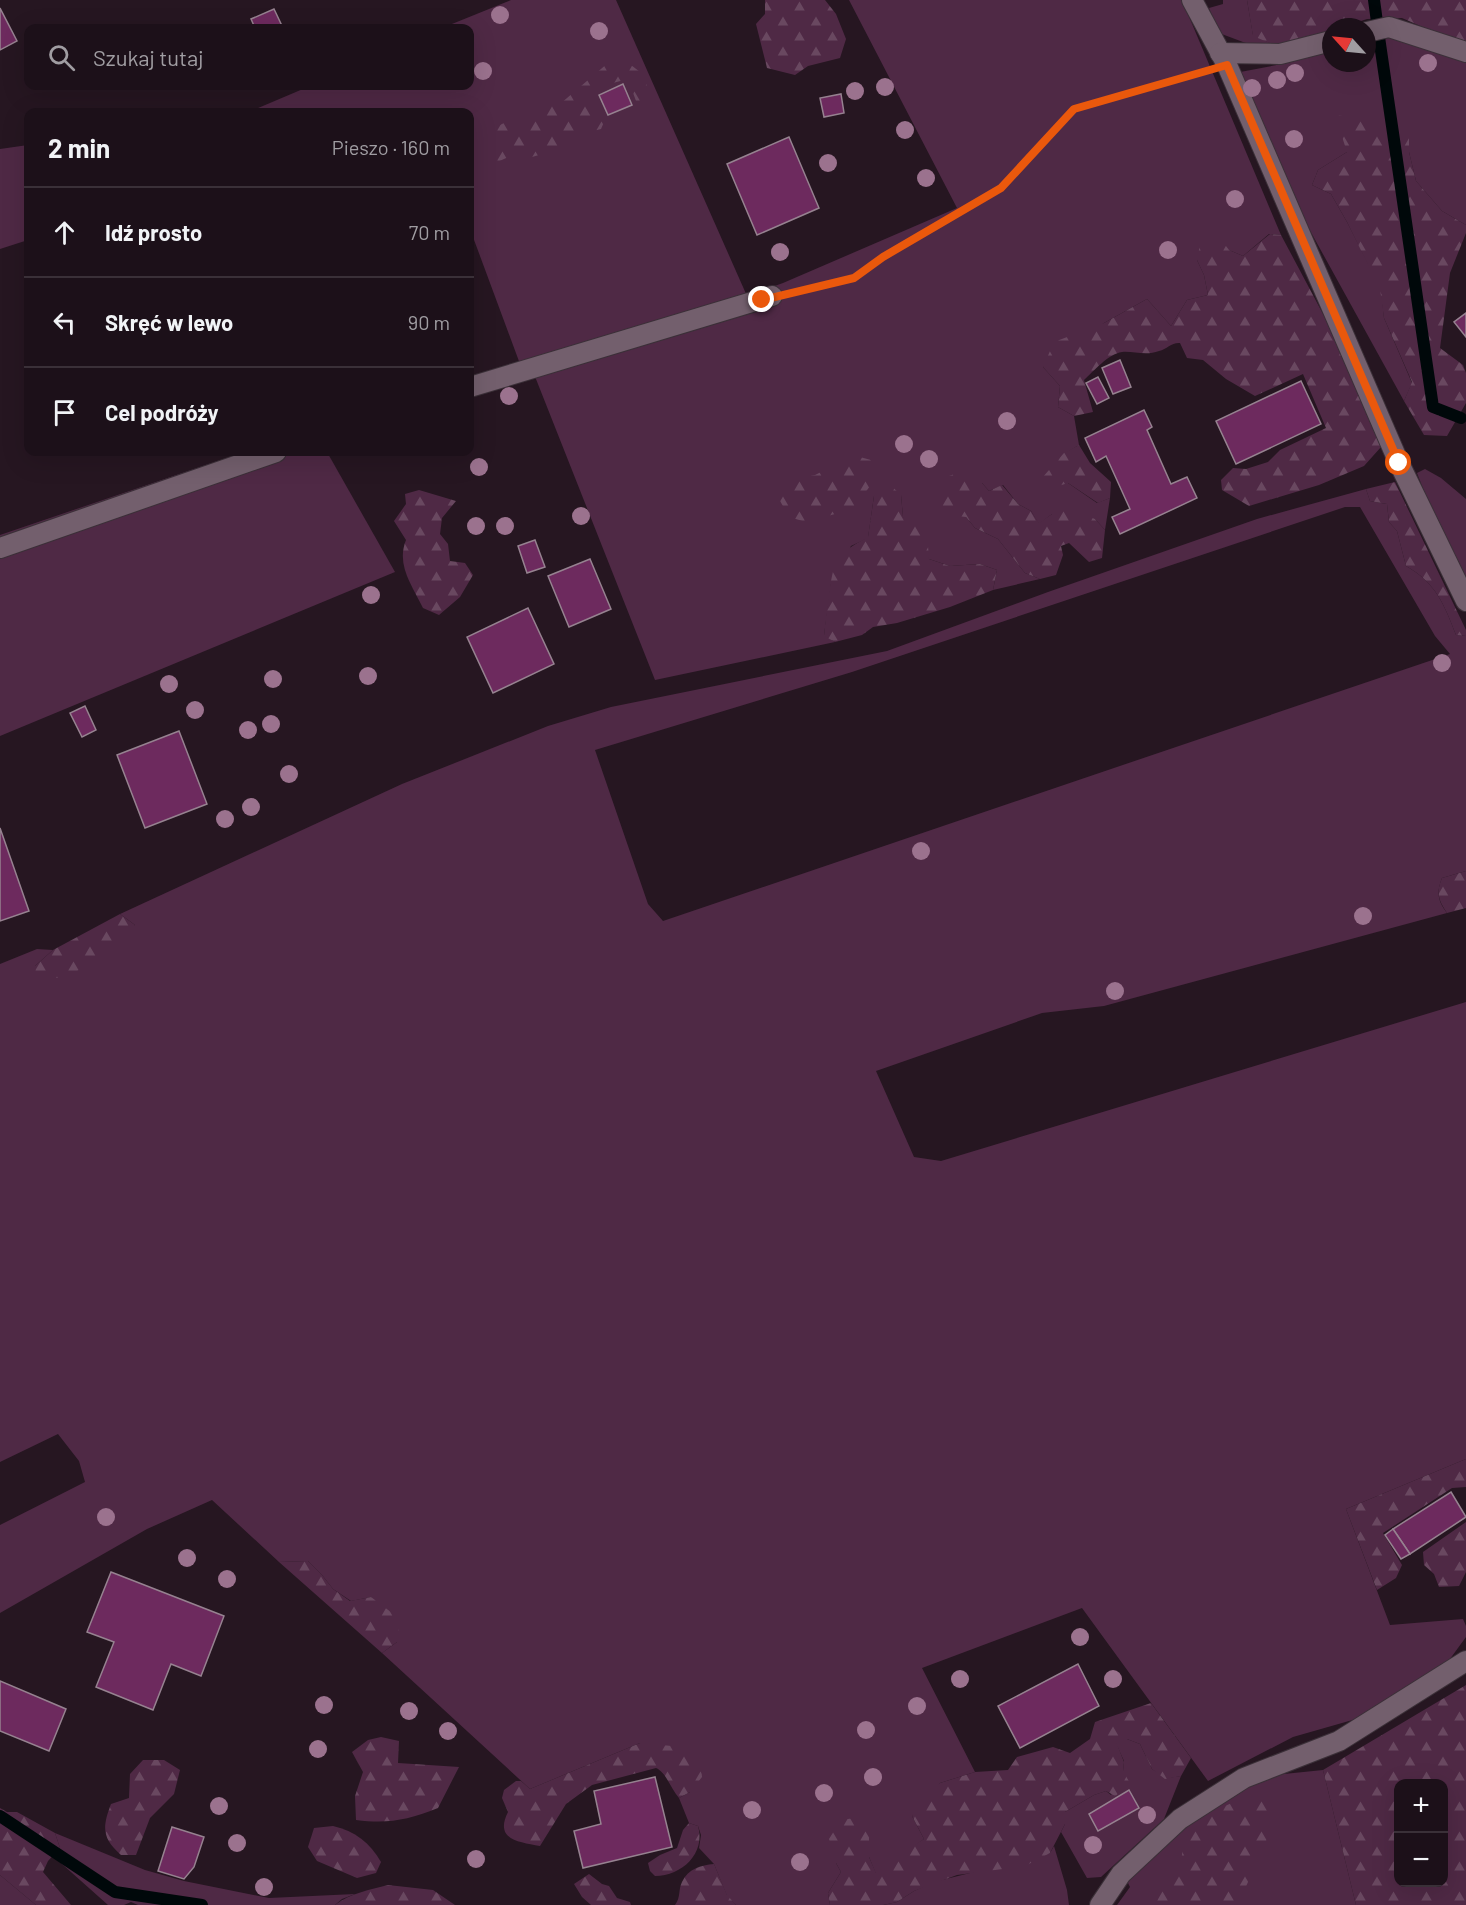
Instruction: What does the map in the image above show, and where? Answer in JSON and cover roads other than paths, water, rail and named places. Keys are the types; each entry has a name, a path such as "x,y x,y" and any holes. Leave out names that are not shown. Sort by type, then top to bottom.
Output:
{"lane":[{"path":"1192,0 1224,59 1399,463 1466,601"},
{"path":"1376,30 1389,27 1466,52"},
{"path":"1224,59 1280,54 1322,44"},
{"path":"474,386 772,296"},
{"path":"0,548 264,456"},
{"path":"1100,1905 1121,1874 1180,1820 1244,1778 1339,1742 1466,1661"}],"waterway":[{"path":"1374,0 1377,22"},
{"path":"1379,37 1433,407 1461,418"},
{"path":"0,1816 115,1892 202,1905"}]}
